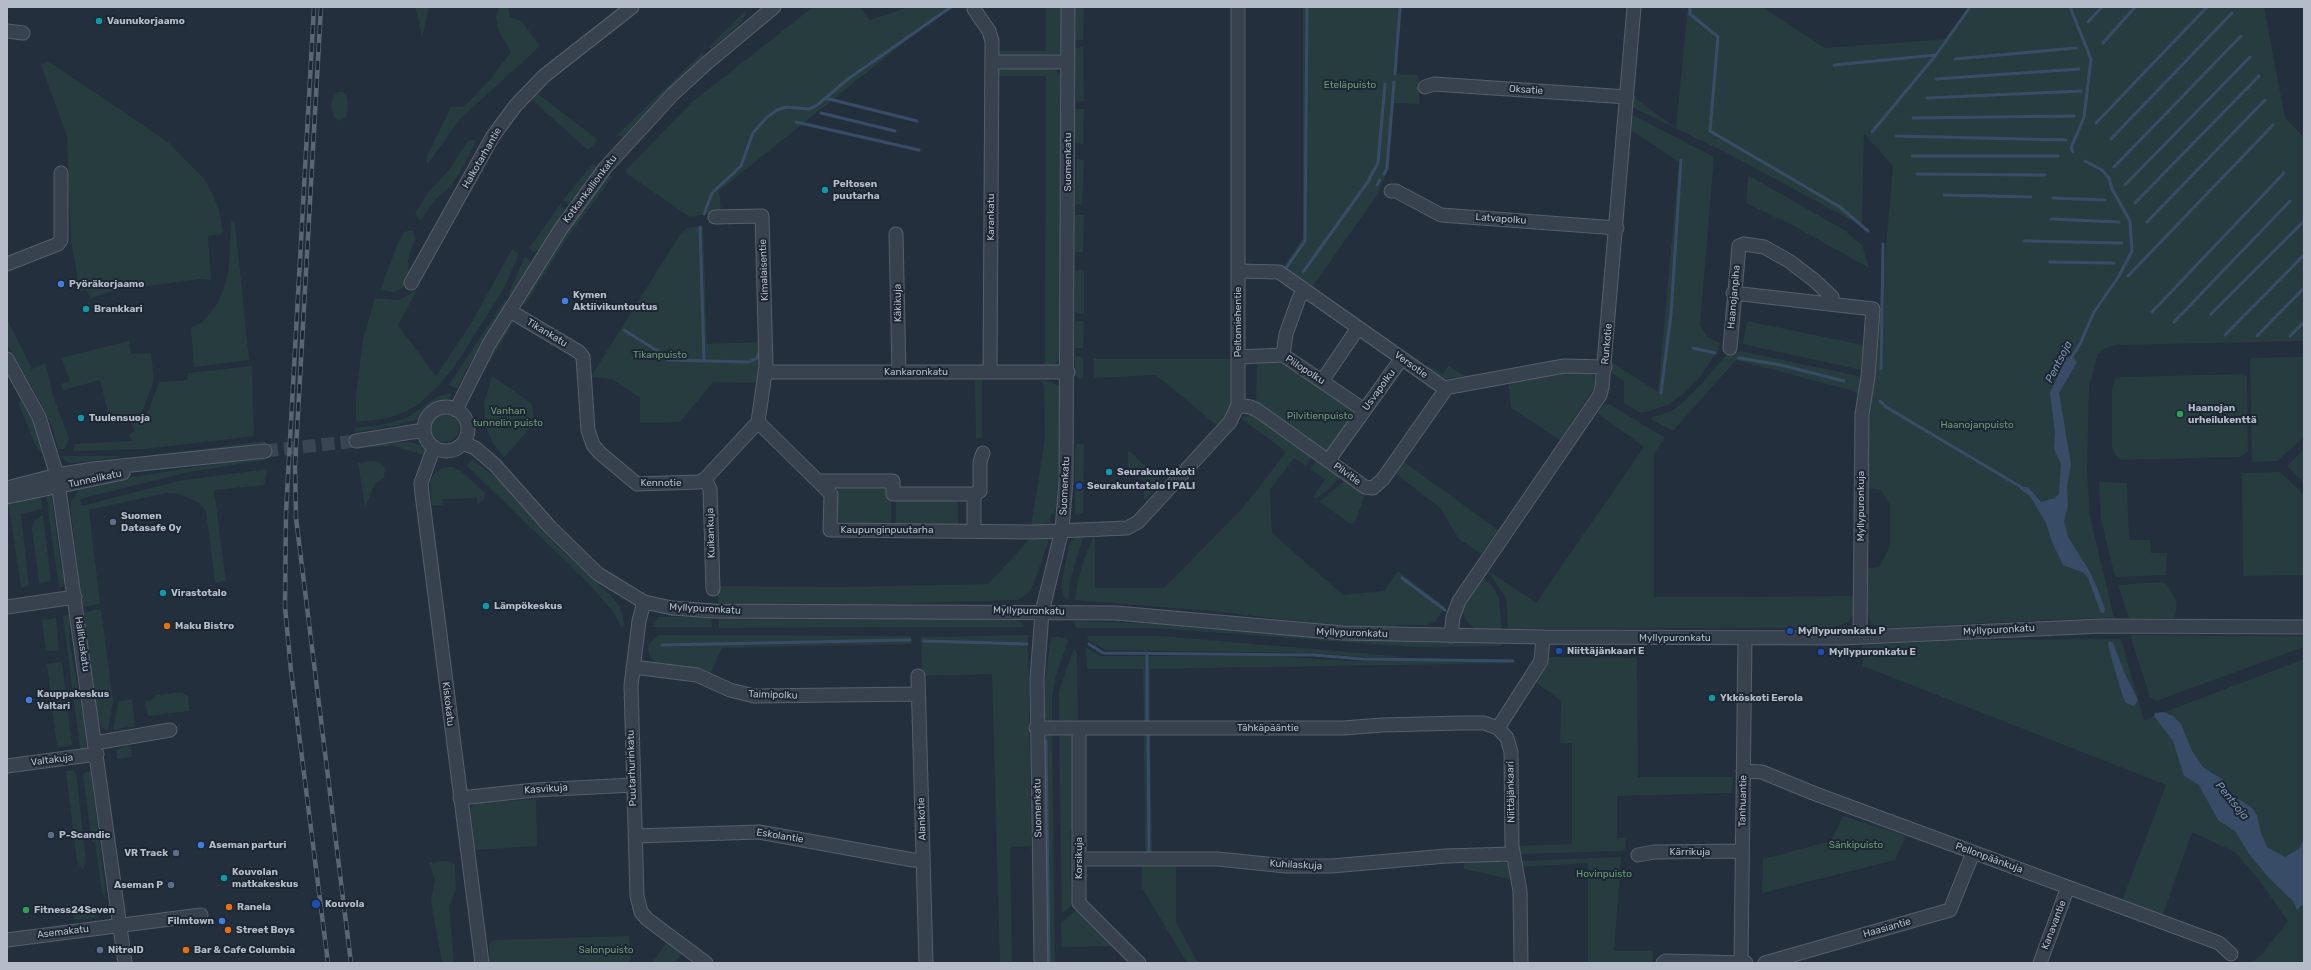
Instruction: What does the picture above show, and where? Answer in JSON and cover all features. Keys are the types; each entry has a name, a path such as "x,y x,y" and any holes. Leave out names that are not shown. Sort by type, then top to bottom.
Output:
{"street":[{"name":"Halkotarhantie","path":"411,283 493,136 516,105 544,76 632,7"},
{"name":"Suomenkatu","path":"1041,963 1036,728 1037,679 1042,612 1062,530 1066,468 1068,372 1068,7"},
{"name":"Peltomiehentie","path":"1062,530 1127,528 1136,524 1230,422 1238,405 1238,7"},
{"name":"Runkotie","path":"1452,636 1453,617 1459,600 1600,395 1605,367 1634,7"},
{"name":"Kotkankallionkatu","path":"456,410 474,371 560,230 612,159 673,94 766,9"},
{"name":"Karankatu","path":"974,9 989,31 992,62 990,372"},
{"path":"7,31 23,33"},
{"path":"992,62 1068,62"},
{"name":"Oksatie","path":"1425,87 1434,84 1627,97"},
{"path":"7,264 58,244 61,240 61,173"},
{"name":"Latvapolku","path":"1391,191 1396,192 1441,215 1617,228"},
{"name":"Kimalaisentie","path":"715,217 762,216 765,372"},
{"name":"Käkikuja","path":"896,234 899,372"},
{"name":"Haanojanpiha","path":"1730,348 1733,294 1739,246 1744,244 1764,247 1789,261 1832,297 1831,304"},
{"name":"Versotie","path":"1238,271 1279,272 1446,388"},
{"path":"1283,355 1286,334 1300,298 1305,290"},
{"path":"1733,294 1831,304"},
{"name":"Myllypuronkuja","path":"1831,304 1873,309 1868,377 1862,414 1860,637"},
{"name":"Tikankatu","path":"510,311 579,352 583,357"},
{"path":"1322,382 1358,328"},
{"name":"Piilopolku","path":"1238,357 1283,355 1364,410"},
{"name":"Kennotie","path":"583,357 588,430 593,445 600,453 637,484 695,483 705,479"},
{"name":"Usvapolku","path":"1328,460 1402,358"},
{"name":"Hallituskatu","path":"7,359 39,417 58,481 125,963"},
{"path":"1446,388 1457,384 1564,366 1605,367"},
{"path":"705,479 758,422 765,372"},
{"name":"Kankaronkatu","path":"765,372 1068,372"},
{"name":"Pilvitie","path":"1238,405 1257,410 1366,487 1375,488 1383,479 1446,388"},
{"path":"450,408 456,410 462,415 467,429 463,442 452,450 446,451 434,447 428,443 424,430 427,418 437,409 450,408"},
{"name":"Kaupunginpuutarha","path":"758,422 820,481 831,494 830,530 974,530 1034,532 1062,530"},
{"path":"356,441 424,430"},
{"name":"Myllypuronkatu","path":"463,442 475,448 495,465 581,559 612,584 644,602 672,608 714,611 1042,612 1136,614 1320,632 1452,636 1745,638 1860,637 2094,626 2304,627"},
{"name":"Kiskokatu","path":"434,447 421,484 482,963"},
{"name":"Tunnelikatu","path":"7,497 58,481 116,466 265,451"},
{"path":"820,481 893,480 893,494 974,494 980,490 980,462 983,453"},
{"name":"Kuikankuja","path":"705,479 710,489 713,589"},
{"name":"Tunnelikatu","path":"7,488 58,481"},
{"path":"974,494 974,530"},
{"path":"7,607 75,598"},
{"name":"Puutarhurinkatu","path":"644,602 638,621 633,667 630,722 638,903 647,919 658,929 706,963"},
{"path":"1498,728 1541,661 1543,637"},
{"name":"Tanhuantie","path":"1743,963 1742,851 1745,638"},
{"name":"Taimipolku","path":"633,667 697,675 730,690 754,696 918,694"},
{"name":"Alankotie","path":"918,676 926,963"},
{"name":"Tähkäpääntie","path":"1036,728 1343,728 1383,725 1460,723 1484,723 1498,728"},
{"name":"Korsikuja","path":"1079,728 1080,906 1139,963"},
{"name":"Niittäjänkaari","path":"1498,728 1507,738 1511,752 1513,854 1520,891 1521,963"},
{"name":"Valtakuja","path":"7,766 96,749 170,730"},
{"name":"Pellonpäänkuja","path":"1743,771 1762,772 2068,888 2219,943 2231,954"},
{"name":"Kasvikuja","path":"460,798 535,790 633,785"},
{"name":"Eskolantie","path":"635,836 759,832 913,860 923,860"},
{"name":"Kärrikuja","path":"1638,855 1654,852 1742,851"},
{"name":"Haasiantie","path":"1765,963 1950,910 1973,852"},
{"name":"Kuhilaskuja","path":"1079,859 1218,859 1286,866 1332,866 1446,856 1513,854"},
{"name":"Kanavantie","path":"2040,963 2068,888"},
{"name":"Asemakatu","path":"7,940 201,915"},
{"path":"1663,963 1666,961 1743,963"}],"green space":[{"path":"415,7 429,7 422,38 419,21"},
{"path":"499,7 508,7 510,17 522,22 540,46 460,119 427,165 426,158 451,107 465,106 492,77 511,52 498,30 496,15"},
{"path":"813,7 860,7 870,20 909,7 948,7 719,191 721,211 690,217 626,173 626,170 692,102"},
{"path":"1046,7 1061,7 1061,49 1059,54 1003,56 997,53 996,51 1046,51"},
{"path":"1075,7 1084,7 1083,40 1076,40"},
{"name":"Eteläpuisto","path":"1303,7 1402,7 1396,74 1418,75 1419,85 1419,104 1394,103 1388,170 1377,195 1311,289 1282,269 1303,238"},
{"name":"Haanojanpuisto","path":"1688,7 1762,7 1825,48 1948,39 1969,7 2264,7 2285,118 2304,137 2304,341 2117,345 2106,348 2098,354 2089,386 2087,470 2090,517 2114,617 1881,628 1871,624 1867,611 1868,568 1879,567 1890,546 1890,505 1881,490 1868,488 1866,414 1875,370 1893,166 1864,134 1862,222 1857,223 1725,152 1633,107 1632,96 1676,128"},
{"path":"746,10 745,16 737,27 711,49 709,47"},
{"path":"1083,47 1084,101 1076,102 1075,48"},
{"path":"703,52 703,57 623,136 616,136"},
{"path":"48,61 169,143 206,181 219,209 223,234 208,236 211,280 201,279 117,290 90,298 86,289 80,292 71,240 67,136 41,65"},
{"path":"1004,67 1054,68 1061,76 1061,358 1054,365 1043,365 1045,363 1046,76 996,76 998,71"},
{"path":"338,92 343,92 347,97 348,108 346,117 339,121 334,117 331,106 333,97"},
{"path":"537,93 598,140 588,150 532,100"},
{"path":"1075,109 1084,109 1083,144 1075,143"},
{"path":"1633,115 1714,157 1700,325 1707,337 1720,343 1718,350 1700,377 1684,393 1668,405 1645,412 1639,412 1624,403 1624,381 1612,373 1612,362 1658,392 1679,162 1631,130"},
{"path":"475,140 475,143 461,171 450,187 437,198 420,221 415,213 428,193 448,171 468,141"},
{"path":"1077,159 1084,160 1082,205 1075,204"},
{"path":"593,163 597,167 569,204 563,200"},
{"path":"609,174 612,177 565,241 525,305 520,302 561,239"},
{"path":"1748,175 1844,230 1862,245 1869,268 1794,226 1746,203"},
{"path":"560,205 565,209 541,248 538,251 533,251 529,248"},
{"path":"1074,215 1084,215 1083,252 1075,252"},
{"path":"231,220 235,223 249,360 194,367 191,327 202,323 218,303 224,288 229,269"},
{"name":"Tikanpuisto","path":"703,226 707,344 759,342 758,383 713,382 680,422 640,423 640,398 612,379 591,377 681,233 687,228"},
{"path":"413,230 415,239 408,258 409,275 403,288 394,292 380,290 398,243 404,232"},
{"path":"512,249 519,254 503,290 455,366 439,385 419,404 405,412 385,419 356,422 356,395 363,340 375,298 399,300 417,290 398,325 436,376 472,322"},
{"path":"525,256 529,259 531,265 511,297 508,295"},
{"path":"1080,269 1084,271 1084,312 1082,314 1075,312 1075,271"},
{"path":"505,300 508,302 466,370 457,389 449,385"},
{"path":"7,319 32,369 45,363 54,398 69,438 65,449 58,449 53,429 39,399 7,344"},
{"path":"511,320 515,320 478,381 493,347"},
{"path":"1084,321 1083,348 1075,348 1075,322"},
{"path":"1747,321 1863,345 1861,370 1743,344"},
{"path":"129,341 131,354 151,353 154,380 141,415 136,416 136,418 146,417 159,382 187,380 188,373 252,366 254,436 145,449 73,451 75,444 132,441 129,434 135,431 130,420 111,424 100,380 63,390 61,384 70,381 61,358"},
{"path":"1741,351 1858,376 1862,382 1860,395 1850,390 1736,360 1673,431 1652,420 1652,417 1669,412 1679,406 1703,382 1727,354"},
{"path":"1075,356 1083,357 1083,378 1080,379 1075,375"},
{"path":"2304,357 2304,437 2277,461 2252,462 2250,358"},
{"path":"1094,359 1233,359 1231,406 1219,427 1156,375 1094,378"},
{"name":"Pilvitienpuisto","path":"1278,359 1355,409 1356,413 1327,452 1256,404 1257,360"},
{"path":"1426,366 1443,374 1448,366 1466,376 1442,379 1424,368"},
{"path":"1569,370 1590,373 1594,376 1596,385 1560,440 1511,408 1508,381"},
{"name":"Haanojan urheilukenttä","path":"2242,374 2247,376 2248,452 2239,457 2121,460 2115,454 2112,446 2112,389 2115,379 2122,377"},
{"name":"Vanhan tunnelin puisto","path":"492,376 532,404 534,424 504,457 493,443 485,425 484,403"},
{"path":"975,377 982,377 982,438 976,438"},
{"path":"1040,380 1052,382 1061,387 1058,486 1055,514 1051,514 1050,522 1031,527 1045,438 1044,386"},
{"path":"448,393 452,395 449,399 434,404 415,420 397,425 355,432 354,428 381,425 407,418 437,397"},
{"path":"23,399 37,429 45,453 42,454 37,448 18,403"},
{"path":"1605,404 1611,405 1665,438 1654,453 1654,597 1853,596 1853,615 1848,622 1832,628 1508,629 1506,598 1487,570 1536,603 1644,447 1597,413"},
{"path":"445,414 455,418 459,428 455,438 445,442 435,438 431,428 435,418"},
{"path":"1249,415 1256,416 1313,456 1306,466 1294,458 1270,490 1272,533 1343,595 1384,591 1398,571 1445,607 1435,622 1426,625 1377,627 1332,625 1210,611 1075,600 1083,562 1094,535 1095,588 1164,588 1242,509 1286,452 1241,418"},
{"path":"265,441 265,444 190,454 153,455"},
{"path":"411,442 427,448 423,455 393,446 356,448 355,444"},
{"path":"1077,444 1084,444 1083,513 1079,515 1075,514 1075,450"},
{"path":"2304,449 2304,483 2287,466"},
{"path":"1128,450 1162,481 1146,499 1144,499 1144,481 1128,471"},
{"path":"61,456 119,457 73,463 66,462"},
{"path":"266,456 265,460 188,472 80,499 82,506 178,481 267,469 265,485 214,490 226,581 215,583 206,511 198,502 179,494 166,493 89,510 100,604 82,607 71,501 82,486"},
{"path":"472,459 499,480 555,544 610,595 620,607 625,627 621,627 614,613 589,584 467,466"},
{"path":"1317,460 1339,474 1339,478 1329,489 1316,499 1313,497 1325,479 1310,469"},
{"path":"373,461 380,462 385,468 384,478 375,484 365,507 358,463"},
{"path":"1403,461 1498,530 1481,554 1459,539 1440,508 1395,473"},
{"path":"445,467 452,467 461,471 485,493 484,500 477,504 477,498 442,499 443,505 432,506 430,482 435,473"},
{"path":"2280,472 2304,495 2304,575 2243,576 2242,473"},
{"path":"1345,480 1366,493 1354,524 1349,523 1320,502"},
{"path":"2099,482 2127,483 2129,540 2150,540 2151,553 2167,553 2166,575 2115,577 2101,519"},
{"path":"888,485 888,500 891,500 891,525 857,526 857,522 838,522 838,486"},
{"path":"51,492 61,568 66,582 59,589 46,493"},
{"path":"40,494 42,509 21,514 29,586 21,588 8,501"},
{"path":"896,498 958,498 958,525 896,525"},
{"path":"43,515 51,581 39,583 32,529 34,521"},
{"path":"1030,534 1048,537 1048,543 1031,591 1018,600 885,604 718,603 718,586 841,587 988,584 1027,542"},
{"path":"1084,534 1070,581 1068,599 1064,596 1061,587 1069,544 1076,536"},
{"path":"1481,576 1492,586 1499,598 1502,631 1475,629 1466,620 1463,614 1462,607"},
{"path":"2161,582 2166,583 2177,602 2175,618 2129,618 2118,585"},
{"path":"101,609 113,702 108,730 102,728 98,720 84,612"},
{"path":"70,614 69,638 87,740 86,747 80,749 63,616"},
{"path":"658,617 711,617 712,627 653,627"},
{"path":"56,618 59,650 46,651 42,620"},
{"path":"719,618 1007,618 1020,621 1025,627 719,628"},
{"path":"1075,621 1159,624 1338,639 1501,643 1502,646 1415,647 1155,628 1077,628 1075,626"},
{"path":"658,635 908,636 911,637 912,644 722,648 710,674 660,666 655,663 649,655 648,645"},
{"path":"1028,635 1031,846 1010,847 1012,963 1000,963 992,674 922,676 921,637"},
{"path":"2131,635 2304,636 2304,647 2156,701 2150,697"},
{"path":"1087,636 1162,636 1405,657 1376,658 1312,653 1106,650 1088,640"},
{"path":"1051,637 1062,637 1068,641 1056,675 1052,697 1052,722 1047,721 1043,714 1042,704"},
{"path":"2121,639 2144,720 2304,659 2304,963 2243,963 2254,961 2263,953 2288,921 2259,880 2235,852 2192,832 2162,917 2122,901 2166,785 1863,666 1863,645 1968,640"},
{"path":"1086,647 1100,656 1274,656 1350,661 1493,659 1511,663 1150,669 1150,722 1144,722 1143,669 1087,669"},
{"path":"1074,648 1077,654 1078,720 1059,722 1059,691"},
{"path":"1549,657 1637,658 1638,777 1733,777 1732,793 1617,796 1617,838 1625,838 1626,848 1622,851 1519,854 1518,846 1572,844 1572,743 1560,743 1561,701 1534,681"},
{"path":"62,662 72,745 57,747 47,664"},
{"path":"182,692 188,696 189,711 148,716 145,701 151,700 156,695"},
{"path":"132,699 135,726 113,730 118,704 120,701"},
{"path":"1052,733 1055,963 1046,963 1044,735"},
{"path":"1061,733 1071,734 1073,736 1074,825 1070,831 1071,897 1074,904 1062,913 1059,735"},
{"path":"1144,733 1150,733 1152,853 1145,853"},
{"path":"126,746 131,747 132,757 117,759 116,750"},
{"path":"72,770 76,773 86,860 83,870 77,862 66,771"},
{"path":"91,771 106,898 102,894 95,842 92,842 83,776 84,773"},
{"path":"536,799 537,846 474,850 469,810 475,803"},
{"name":"Sänkipuisto","path":"1843,816 1906,836 1895,860 1762,893 1763,859 1831,841"},
{"name":"Hovinpuisto","path":"1621,857 1614,951 1653,951 1653,963 1588,963 1588,863 1522,867 1521,861"},
{"path":"1498,860 1509,864 1514,880 1464,869 1464,862"},
{"path":"446,861 455,864 456,889 449,907 454,963 442,963 431,901 435,880 429,863"},
{"path":"1142,865 1176,865 1176,922 1198,963 1187,963 1142,888"},
{"path":"97,909 98,918 74,920 73,914"},
{"path":"1075,911 1078,911 1112,946 1062,947 1061,922"},
{"name":"Salonpuisto","path":"629,936 631,963 490,963 489,944 493,940"},
{"path":"667,942 682,953 675,963 652,963"}],"water":[{"path":"2072,356 2077,362 2059,393 2071,464 2067,486 2068,505 2064,521 2068,537 2090,572 2098,590 2105,609 2104,613 2101,613 2088,578 2084,573 2063,565 2052,542 2046,523 2030,496 2020,489 2021,487 2028,487 2041,502 2055,498 2059,494 2061,464 2054,449 2055,433 2050,393 2066,358"},
{"path":"2110,641 2113,643 2125,674 2138,700 2134,706 2126,703 2123,697 2108,643"},
{"path":"2163,712 2173,716 2181,724 2192,751 2203,767 2223,780 2229,793 2252,808 2257,815 2261,833 2267,847 2285,857 2299,849 2304,839 2304,903 2297,910 2293,901 2269,878 2249,854 2235,831 2218,820 2199,785 2184,776 2173,741 2154,716 2155,713"}],"waterway":[{"path":"704,214 712,193 741,166 753,133 766,118 777,110 786,107 809,109 816,106 848,79 951,7"},
{"path":"1286,268 1305,241 1307,7"},
{"path":"1395,74 1400,7"},
{"path":"1690,7 1690,14 1718,37 1710,131 1840,207 1868,231"},
{"path":"1872,132 1936,55 1970,7"},
{"name":"Pentsoja","path":"2070,7 2091,59 2084,117 2071,148 2073,152"},
{"path":"2088,22 2102,7"},
{"path":"2103,43 2135,7"},
{"path":"2096,123 2207,7"},
{"path":"2111,139 2232,13"},
{"path":"2114,167 2241,36"},
{"path":"1955,59 2076,48"},
{"path":"1834,65 1936,55"},
{"path":"2125,185 2250,57"},
{"path":"1936,79 2079,69"},
{"path":"2135,203 2259,76"},
{"path":"1384,174 1387,168 1394,82"},
{"path":"1369,179 1378,163 1385,84"},
{"path":"1927,98 2081,91"},
{"path":"825,98 917,121"},
{"path":"2147,222 2265,100"},
{"path":"821,113 895,131"},
{"path":"1913,118 2074,116"},
{"path":"796,122 919,150"},
{"path":"2128,276 2273,125"},
{"path":"1896,136 2066,140"},
{"path":"1912,156 2058,156"},
{"path":"1661,393 1671,314 1681,160"},
{"name":"Pentsoja","path":"2071,358 2080,344 2094,312 2119,276 2132,251 2130,221 2112,189 2109,178 2102,170 2085,161"},
{"path":"2152,312 2284,173"},
{"path":"1917,174 2045,175"},
{"path":"1303,272 1370,179"},
{"path":"1377,185 1380,180"},
{"path":"1944,195 2031,197"},
{"path":"2053,198 2105,200"},
{"path":"2174,322 2290,201"},
{"path":"2051,219 2119,222"},
{"path":"2211,314 2304,221"},
{"path":"700,227 704,361"},
{"path":"2024,241 2122,243"},
{"path":"1881,369 1883,244"},
{"path":"2225,335 2304,255"},
{"path":"2050,262 2114,263"},
{"path":"2257,336 2304,288"},
{"path":"2290,336 2304,322"},
{"path":"624,330 661,353 668,360 749,362 757,358 759,353"},
{"path":"1693,348 1715,353"},
{"path":"1739,358 1781,365 1844,381"},
{"path":"1880,401 1886,407 2021,487"},
{"path":"1402,578 1445,610"},
{"path":"662,645 910,640"},
{"path":"924,641 1027,644"},
{"path":"1089,644 1103,653 1314,655 1362,659 1513,661"},
{"path":"1147,653 1147,722"},
{"path":"1148,735 1149,852"},
{"path":"1046,741 1049,963"}],"tunnel":[{"path":"265,451 356,441"}],"railway":[{"path":"314,7 286,513 285,607 291,671 328,963"},
{"path":"321,7 295,466 296,518 351,963"}],"place":[{"name":"Vaunukorjaamo","path":"99,21"},
{"name":"Peltosen puutarha","path":"825,190"},
{"name":"Pyöräkorjaamo","path":"61,284"},
{"name":"Kymen Aktiivikuntoutus","path":"565,301"},
{"name":"Brankkari","path":"86,309"},
{"name":"Haanojan urheilukenttä","path":"2180,414"},
{"name":"Tuulensuoja","path":"81,418"},
{"name":"Seurakuntakoti","path":"1109,472"},
{"name":"Seurakuntatalo I PALI","path":"1079,486"},
{"name":"Suomen Datasafe Oy","path":"113,522"},
{"name":"Virastotalo","path":"163,593"},
{"name":"Lämpökeskus","path":"486,606"},
{"name":"Maku Bistro","path":"167,626"},
{"name":"Myllypuronkatu P","path":"1790,631"},
{"name":"Niittäjänkaari E","path":"1559,651"},
{"name":"Myllypuronkatu E","path":"1821,652"},
{"name":"Ykköskoti Eerola","path":"1712,698"},
{"name":"Kauppakeskus Valtari","path":"29,700"},
{"name":"P-Scandic","path":"51,835"},
{"name":"Aseman parturi","path":"201,845"},
{"name":"VR Track","path":"176,853"},
{"name":"Kouvolan matkakeskus","path":"224,878"},
{"name":"Aseman P","path":"171,885"},
{"name":"Kouvola","path":"316,904"},
{"name":"Ranela","path":"229,907"},
{"name":"Fitness24Seven","path":"26,910"},
{"name":"Filmtown","path":"222,921"},
{"name":"Street Boys","path":"228,930"},
{"name":"NitroID","path":"100,950"},
{"name":"Bar & Cafe Columbia","path":"186,950"}]}
